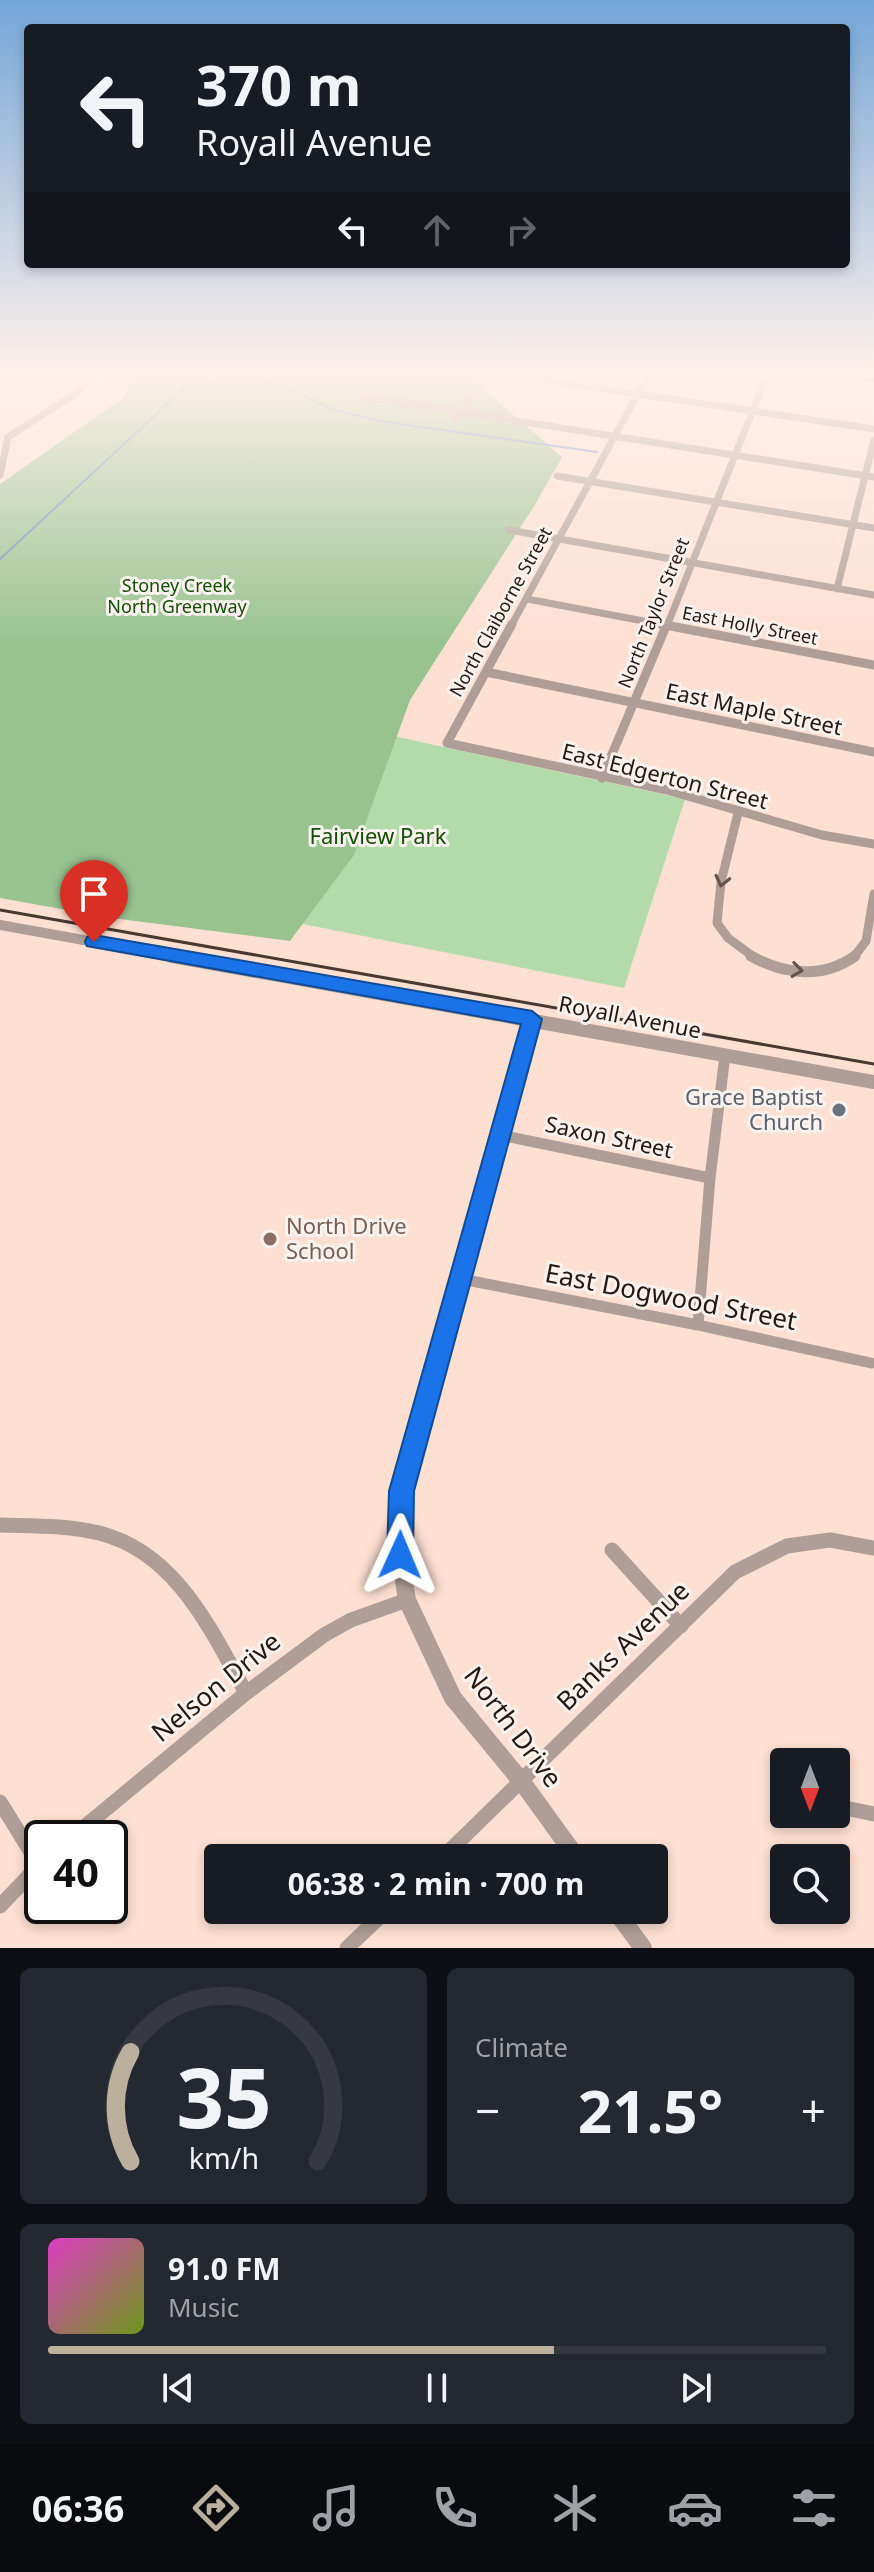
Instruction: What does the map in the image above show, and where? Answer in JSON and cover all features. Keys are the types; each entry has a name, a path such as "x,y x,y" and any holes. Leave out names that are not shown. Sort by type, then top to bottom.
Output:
{"street":[{"name":"North Claiborne Street","path":"447,743 601,461"},
{"name":"North Taylor Street","path":"602,778 636,703 733,461"},
{"path":"772,461 874,477"},
{"path":"837,589 869,461"},
{"path":"557,476 874,528"},
{"path":"509,530 874,595"},
{"name":"East Holly Street","path":"527,599 874,665"},
{"name":"East Maple Street","path":"486,672 874,752"},
{"name":"East Edgerton Street","path":"447,743 739,809 808,833 847,842 874,844"},
{"path":"739,809 721,882 717,923 736,947 758,961 789,970 817,973 842,965 859,954 868,939 874,894"},
{"name":"Royall Avenue","path":"0,925 874,1082"},
{"name":"North Drive","path":"532,1019 401,1491 400,1555 407,1600 453,1698 522,1782 567,1844"},
{"path":"698,1325 710,1178 725,1055"},
{"name":"Saxon Street","path":"500,1135 710,1178"},
{"name":"East Dogwood Street","path":"461,1279 698,1325 871,1363"},
{"path":"0,1525 49,1526 105,1534 134,1547 167,1571 193,1602 246,1693"},
{"name":"Banks Avenue","path":"457,1844 735,1572 787,1546 830,1540 874,1548"},
{"path":"612,1550 681,1626"},
{"name":"Nelson Drive","path":"93,1820 246,1693 324,1635 351,1620 407,1600"},
{"path":"0,1802 24,1839"},
{"path":"850,1809 874,1814"},
{"path":"0,1906 24,1880"},
{"path":"347,1948 372,1924"},
{"path":"625,1924 643,1948"}],"green space":[{"name":"Stoney Creek North Greenway","path":"33,461 560,461 410,700 354,855 290,941 112,918 0,898 0,484"},
{"name":"Fairview Park","path":"328,722 685,799 624,988 212,906"}],"waterway":[{"path":"0,559 106,461"}],"railway":[{"path":"0,910 874,1064"}],"place":[{"name":"Grace Baptist Church","path":"839,1110"},
{"name":"North Drive School","path":"270,1239"}],"route":[{"path":"94,942 532,1019 401,1491 400,1555"}]}
